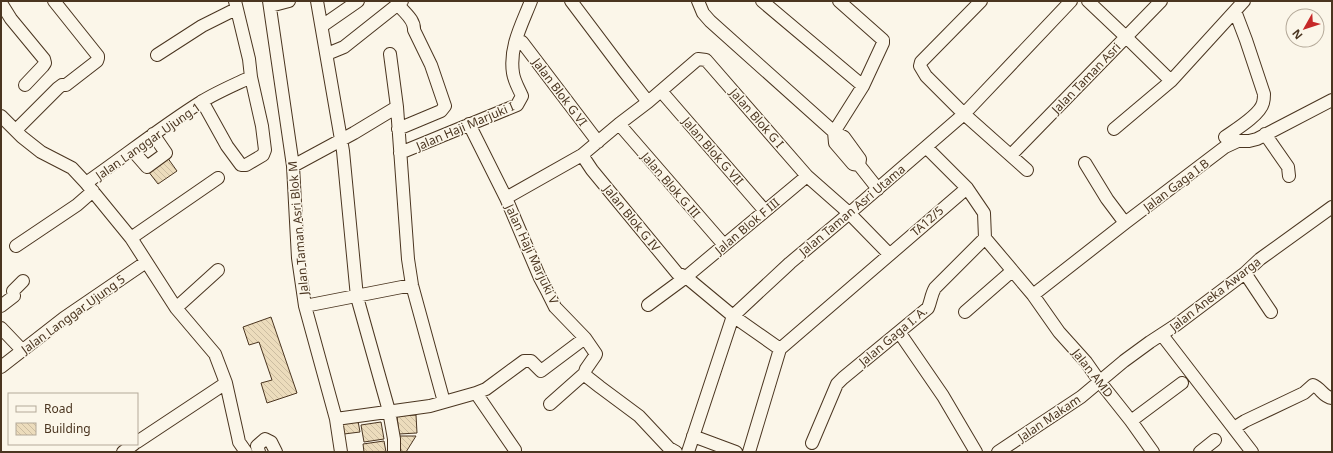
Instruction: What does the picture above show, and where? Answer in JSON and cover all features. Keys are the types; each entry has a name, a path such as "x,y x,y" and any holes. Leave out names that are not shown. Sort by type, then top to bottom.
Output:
{"street":[{"path":"16,130 58,88 62,85 66,85 97,61 98,58 98,56 54,1"},
{"path":"269,3 289,1"},
{"path":"317,1 341,140 357,297 389,411 394,439 394,452"},
{"path":"322,26 358,1"},
{"name":"Jalan Haji Marjuki I","path":"400,153 517,105 520,102 522,96 513,74 513,55 517,36 531,1"},
{"path":"571,1 648,102"},
{"path":"698,1 703,13 710,21 834,132 836,143 853,164 859,165 878,188"},
{"path":"762,1 863,86"},
{"path":"834,132 863,86 883,44 883,40 839,1"},
{"path":"981,1 921,62 920,66 926,76 964,114 1026,170"},
{"name":"Jalan Taman Asri Utama","path":"688,452 729,313 852,211 964,114 1070,1"},
{"path":"1088,1 1171,81"},
{"name":"Jalan Taman Asri","path":"1011,155 1161,1"},
{"path":"1114,129 1171,81 1244,1"},
{"path":"1,3 11,19 44,59 45,63 43,66 25,85"},
{"name":"Jalan Taman Asri Blok M","path":"269,3 293,166 298,258 305,306 336,419 341,452"},
{"path":"327,54 344,47 400,3 403,12 408,15 414,26 414,30 431,65 445,106 441,111 398,129"},
{"path":"157,55 235,5 249,59 250,77 202,101"},
{"path":"1225,137 1259,111 1264,100 1264,94 1235,11"},
{"name":"Jalan Blok G VI","path":"522,42 598,142"},
{"path":"390,54 397,107 408,259 412,285 444,402"},
{"name":"Jalan Blok G I","path":"661,91 698,60 706,60 807,176 852,211 888,254"},
{"name":"Jalan Langgar Ujung 1","path":"16,246 76,205 90,187 133,150 153,134 202,101 227,146 240,165 246,165 264,153 262,126 250,77"},
{"path":"506,198 582,155 661,91"},
{"name":"Jalan Blok G VII","path":"661,91 765,211"},
{"name":"Jalan Gaga I.B","path":"1033,295 1226,147 1238,141 1249,141 1265,134 1332,100"},
{"path":"293,166 397,107"},
{"path":"1,116 22,137 41,152 72,168 90,187 131,238 176,308 216,354 225,378 238,437 246,452"},
{"name":"Jalan Haji Marjuki V","path":"469,124 506,198 540,278 555,307 585,338 596,354 585,373"},
{"name":"Jalan Blok G III","path":"619,124 724,245"},
{"path":"133,150 147,167 166,153 153,134"},
{"path":"1265,134 1288,167 1289,176"},
{"path":"926,147 967,188 984,213 985,238"},
{"name":"Jalan Blok G IV","path":"582,155 592,170 677,273 686,277 729,313 780,348"},
{"path":"1084,163 1107,199 1125,223"},
{"name":"Jalan Blok F III","path":"648,305 686,277 807,176"},
{"path":"131,238 218,178"},
{"name":"TA12/5","path":"780,348 888,254 967,188"},
{"name":"Jalan Aneka Awarga","path":"1100,382 1124,361 1162,335 1245,273 1260,259 1332,207"},
{"name":"Jalan AMD","path":"985,238 1033,295 1059,332 1086,362 1153,452"},
{"name":"Jalan Gaga I. A.","path":"812,442 838,384 843,378 928,308 935,288 985,238"},
{"name":"Jalan Langgar Ujung 5","path":"1,366 64,318 146,262"},
{"path":"176,308 218,270"},
{"path":"965,312 1012,271"},
{"path":"1245,273 1271,312"},
{"path":"1,306 14,296 13,291 24,281"},
{"path":"305,306 412,285"},
{"path":"1,328 22,350"},
{"path":"899,332 943,396 976,452"},
{"path":"1162,335 1252,452"},
{"path":"336,419 430,406 476,393 486,389 524,361 531,361 541,371 585,338"},
{"path":"749,452 780,348"},
{"path":"550,404 585,373 600,387 639,416 669,448 676,452"},
{"path":"138,441 225,378"},
{"name":"Jalan Makam","path":"998,452 1081,397 1100,382"},
{"path":"1131,421 1182,383"},
{"path":"1234,428 1245,421 1304,393 1313,385 1316,386 1327,398 1332,398"},
{"path":"476,393 515,450"},
{"path":"693,436 736,452"},
{"path":"259,452 257,446 265,439 271,442 276,452"},
{"path":"1200,452 1215,440"},
{"path":"123,452 133,445"}],"building":[{"path":"167,157 177,171 158,184 148,171"},
{"path":"271,317 297,393 267,403 261,383 272,380 259,342 249,345 243,327"},
{"path":"416,415 417,433 399,434 397,416"},
{"path":"358,421 360,432 344,434 342,423"},
{"path":"381,422 384,439 364,442 361,425"},
{"path":"399,436 416,436 406,452 401,452"},
{"path":"384,441 386,452 364,452 363,444"}]}
